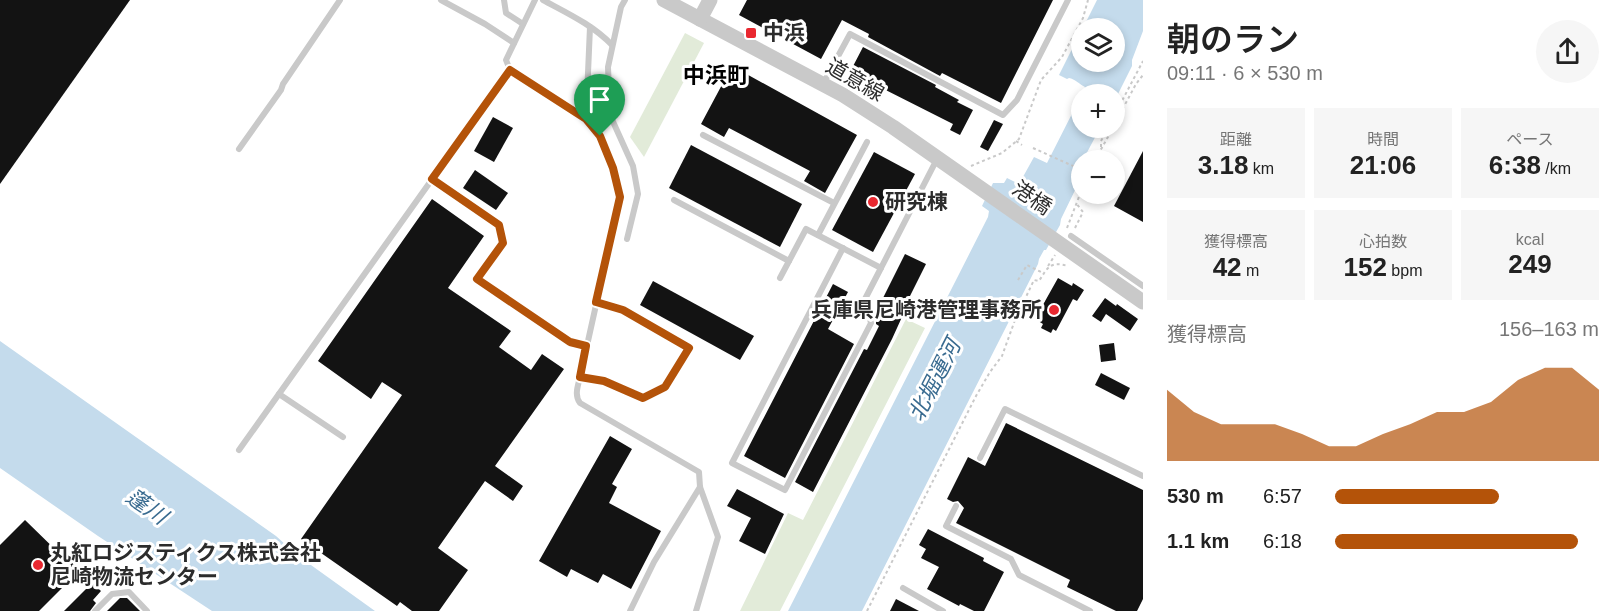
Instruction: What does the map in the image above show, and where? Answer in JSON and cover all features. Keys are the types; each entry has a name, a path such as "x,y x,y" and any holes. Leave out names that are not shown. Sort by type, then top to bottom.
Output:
{"street":[{"name":"道意線","path":"664,0 860,105 985,191"},
{"path":"700,19 710,0"},
{"name":"港橋","path":"985,191 1062,241"},
{"path":"1062,241 1143,302"}],"lane":[{"path":"239,149 340,0"},
{"path":"441,0 514,43"},
{"path":"504,0 506,13 523,24"},
{"path":"535,0 506,60 510,70 586,119 600,136 613,168 620,197 576,395 580,403 699,472 700,487 718,537 696,611"},
{"path":"543,0 590,27 612,45"},
{"path":"625,0 621,7 608,67 610,115 633,166 638,194 627,239"},
{"path":"823,85 850,34 1003,114 1017,100 1068,0"},
{"path":"586,119 590,27"},
{"path":"239,450 510,70"},
{"path":"703,135 834,203"},
{"path":"818,235 867,142"},
{"path":"843,248 732,463 785,490 871,322 865,299 937,158"},
{"path":"432,179 499,225 503,243 477,279 570,342 586,346"},
{"path":"674,200 789,261"},
{"path":"780,278 806,229 881,268"},
{"path":"1062,241 1143,286"},
{"path":"580,377 604,381 643,398 665,387 689,348 623,310 596,302"},
{"path":"279,394 342,437"},
{"path":"980,458 1005,409 1143,476"},
{"path":"630,611 654,562 700,487"},
{"path":"956,506 946,526 1011,559 1019,574 1090,611"},
{"path":"903,588 943,611"},
{"path":"95,611 112,594 129,592 147,611"}],"path":[{"path":"957,172 1002,153 1019,139 1041,80 1062,57 1083,18 1088,0"},
{"path":"1125,95 1143,61"},
{"path":"1125,105 1143,75"},
{"path":"1101,150 1103,138"},
{"path":"1101,150 1108,138"},
{"path":"1016,141 1022,144"},
{"path":"1033,148 1071,165"},
{"path":"1062,241 1075,204"},
{"path":"867,611 976,396 1002,356 1015,320 1034,280 1039,281 1062,241 1083,212 1077,204"},
{"path":"1047,268 1052,264 1075,268"},
{"path":"1018,280 1027,265 1044,273"}],"green space":[{"path":"685,33 704,43 644,157 630,137"},
{"path":"906,319 925,328 780,611 740,611 788,513 803,520"}],"water":[{"path":"1097,0 1143,0 1143,31 1132,66 1123,84 1080,84 1059,75 1071,51 1071,72 1125,72 1125,18 1088,18"},
{"name":"北堀運河","path":"1071,116 1071,138 1095,138 1088,150 1071,150 1071,198 1060,225 1039,259 862,611 788,611 988,217 989,211 982,206 993,183 1004,183 1007,178 1019,184 1034,157 1047,163"},
{"name":"蓬川","path":"0,341 276,536 297,555 375,611 212,611 0,468"}],"building":[{"path":"0,0 130,0 0,184"},
{"path":"747,0 1053,0 1001,103 942,73 940,76 868,37 869,34 842,20 821,59 739,15"},
{"path":"863,47 936,85 935,87 959,100 957,102 973,110 960,135 950,130 953,124 850,72"},
{"path":"732,66 857,135 825,193 804,181 810,171 729,128 724,137 701,124"},
{"path":"493,117 513,128 494,162 474,151"},
{"path":"994,120 1003,124 988,151 980,147"},
{"path":"691,145 802,204 780,247 669,188"},
{"path":"1143,151 1143,222 1114,206 1125,204 1125,185"},
{"name":"研究棟","path":"874,152 915,174 873,252 832,230"},
{"path":"475,170 508,193 496,210 463,188"},
{"path":"432,199 484,236 448,288 511,331 499,347 531,370 542,354 564,369 495,466 523,486 513,501 485,481 438,548 468,570 439,611 412,611 400,602 397,606 301,539 402,395 382,382 371,399 318,361"},
{"path":"905,254 926,264 900,316 902,317 892,339 813,492 795,482 864,349 867,350 879,326 876,320 886,300 883,298"},
{"name":"兵庫県尼崎港管理事務所","path":"1058,278 1084,290 1077,301 1073,299 1056,331 1053,329 1051,333 1041,328 1043,324 1035,319"},
{"path":"653,281 754,336 740,360 640,305"},
{"path":"833,284 848,292 828,329 854,344 785,478 744,456"},
{"path":"1105,298 1138,319 1130,331 1106,314 1101,322 1092,316"},
{"path":"1114,343 1116,360 1101,362 1099,345"},
{"path":"1101,373 1130,388 1124,400 1095,385"},
{"path":"1006,423 1143,490 1143,599 1137,611 1116,611 1067,587 1070,580 956,523 964,508 958,501 953,502 947,499 968,457 985,466"},
{"path":"610,436 632,449 612,484 617,487 609,503 661,531 631,589 603,574 598,583 571,569 567,577 539,561"},
{"path":"737,489 784,514 765,554 739,541 751,518 727,506"},
{"name":"丸紅ロジスティクス株式会社 尼崎物流センター","path":"25,520 66,560 68,558 80,570 39,611 0,611 0,545"},
{"path":"928,529 984,558 983,561 1004,572 984,611 974,611 960,604 959,606 927,589 939,567 921,558 926,549 919,545"},
{"path":"92,583 101,591 93,600 96,603 90,611 64,611"},
{"path":"120,598 127,598 140,611 107,611"},
{"path":"896,599 919,611 890,611"}],"place":[{"name":"中浜","path":"751,33"},
{"name":"研究棟","path":"873,202"},
{"name":"兵庫県尼崎港管理事務所","path":"1054,310"},
{"name":"丸紅ロジスティクス株式会社 尼崎物流センター","path":"38,565"}],"district":[{"name":"中浜町","path":"716,75"}],"route":[{"path":"510,70 586,119 600,136 613,168 620,197 596,302 623,310 689,348 665,387 643,398 604,381 580,377 586,346 570,342 477,279 503,243 499,225 432,179 510,70"}]}
